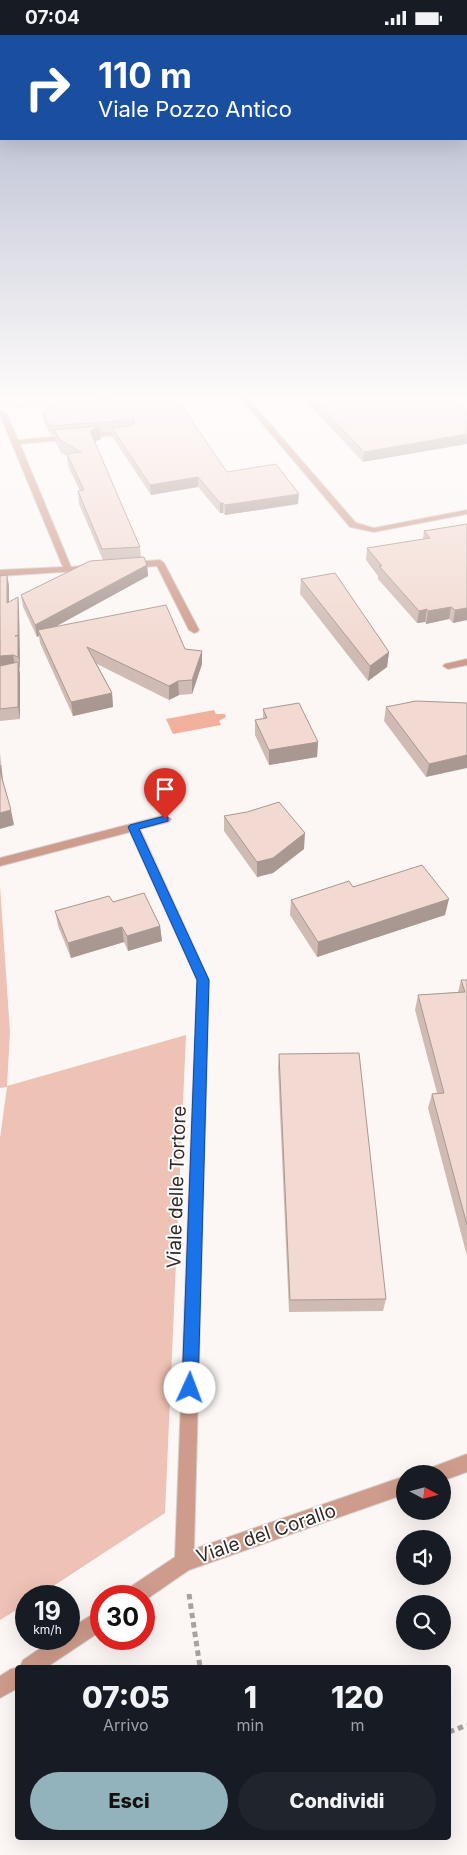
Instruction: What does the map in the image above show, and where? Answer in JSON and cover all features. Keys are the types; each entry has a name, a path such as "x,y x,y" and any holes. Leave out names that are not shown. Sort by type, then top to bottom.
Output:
{"street":[{"path":"32,480 68,569"},
{"path":"315,480 353,525 374,530 467,512"},
{"path":"123,566 160,563 194,630"},
{"path":"0,573 95,567"},
{"path":"448,666 467,663"},
{"path":"0,861 165,819"},
{"name":"Viale delle Tortore","path":"134,827 203,980 184,1562"},
{"path":"451,1469 467,1463"},
{"name":"Viale del Corallo","path":"150,1585 184,1562 396,1488"},
{"path":"33,1665 90,1626"},
{"path":"0,1688 15,1678"}],"path":[{"path":"184,1562 200,1665"},
{"path":"451,1731 467,1725"}],"shaded area":[{"path":"214,710 216,714 225,714 226,717 219,721 221,725 173,734 166,719"},
{"path":"0,886 10,1032 7,1086 186,1035 165,1513 55,1585 15,1585 15,1611 0,1620 0,1138 7,1087 0,1088"}],"building":[{"path":"79,480 111,480 140,547 102,549 78,491 84,490"},
{"path":"147,480 180,480 150,485"},
{"path":"200,480 288,480 299,494 225,505 220,503"},
{"path":"467,524 467,608 455,610 451,607 419,611 379,566 382,566 367,548 430,538 424,531"},
{"path":"144,557 147,565 35,625 21,595 90,561"},
{"path":"335,573 389,652 370,666 301,579"},
{"path":"7,575 7,603 18,597 18,635 15,636 18,636 18,657 13,655 0,656 0,576"},
{"path":"166,605 185,649 202,651 192,680 178,681 169,686 87,647 112,693 71,702 38,630"},
{"path":"18,662 18,707 0,709 0,666"},
{"path":"416,701 467,703 467,755 429,764 386,707"},
{"path":"299,703 318,742 269,750 255,720 267,718 263,709"},
{"path":"0,765 11,810 0,813"},
{"path":"279,802 305,833 273,858 257,862 224,816 247,812"},
{"path":"422,865 449,899 318,942 291,900 349,881 353,887"},
{"path":"144,893 160,926 127,936 122,927 68,943 55,911 109,896 113,902"},
{"path":"461,980 467,980 467,1225 432,1094 444,1093 418,995 465,992"},
{"path":"359,1053 386,1299 290,1300 279,1054"}],"route":[{"path":"165,819 134,827 203,980 190,1388"}]}
